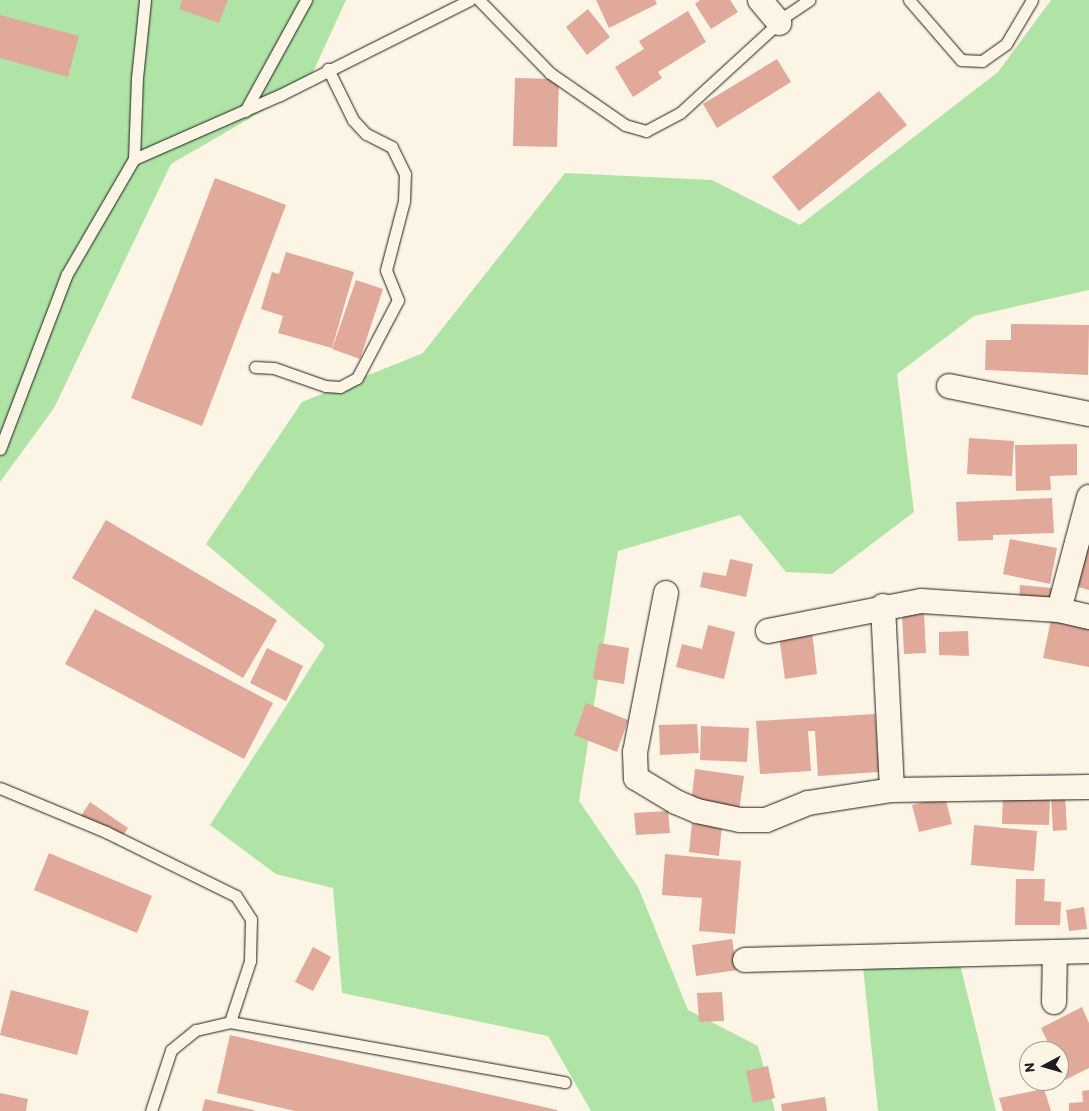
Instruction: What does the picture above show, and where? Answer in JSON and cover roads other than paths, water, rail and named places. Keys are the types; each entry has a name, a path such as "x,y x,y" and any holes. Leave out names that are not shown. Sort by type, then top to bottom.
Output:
{"street":[{"path":"760,0 780,22"},
{"path":"949,386 1089,414"},
{"path":"1059,610 1089,497"},
{"path":"666,593 635,752 636,778 697,811 740,820 766,820 808,803 892,790 1089,787"},
{"path":"768,631 883,606 921,601 1059,610 1089,617"},
{"path":"883,606 892,790"},
{"path":"745,960 1089,951"},
{"path":"1054,1002 1055,952"}],"lane":[{"path":"0,449 67,274 134,159 137,68 145,0"},
{"path":"245,111 306,0"},
{"path":"134,159 245,111 365,54 470,0"},
{"path":"479,0 550,73 625,125 646,131 680,113 780,22 809,0"},
{"path":"909,0 961,60 982,61 1006,44 1032,0"},
{"path":"255,367 274,368 325,386 340,387 357,378 398,300 386,270 404,201 405,174 400,158 392,147 366,134 353,120 328,70"},
{"path":"0,788 106,832 236,896 251,919 250,960 230,1022"},
{"path":"151,1111 171,1050 196,1030 230,1022 565,1082"}]}
